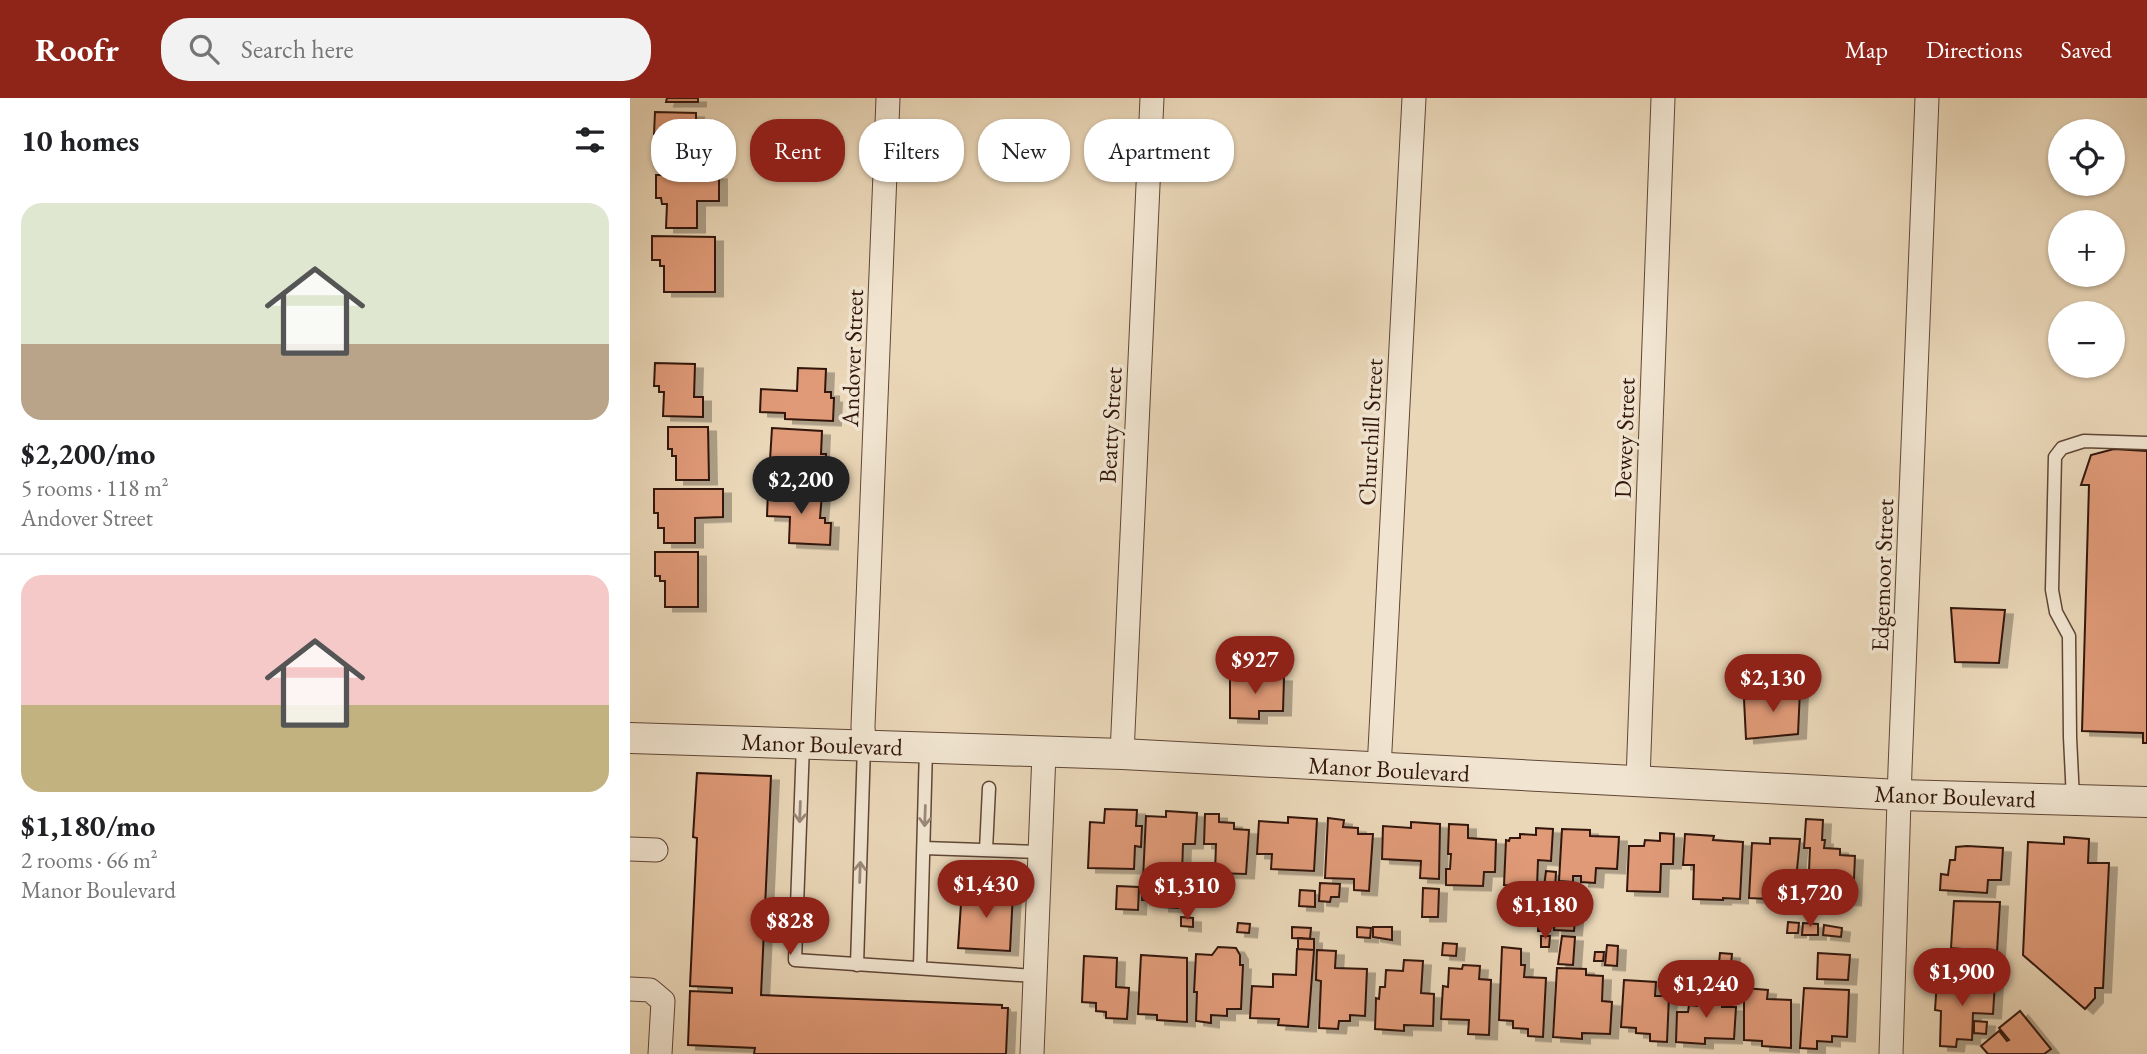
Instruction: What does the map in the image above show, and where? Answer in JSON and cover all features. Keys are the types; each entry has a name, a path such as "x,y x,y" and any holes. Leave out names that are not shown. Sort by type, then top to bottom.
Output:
{"street":[{"name":"Andover Street","path":"864,745 888,98"},
{"name":"Beatty Street","path":"1122,754 1152,98"},
{"name":"Churchill Street","path":"1379,769 1414,98"},
{"name":"Dewey Street","path":"1638,780 1663,98"},
{"name":"Edgemoor Street","path":"1891,1054 1927,98"},
{"name":"Manor Boulevard","path":"630,738 1122,754 1899,795 2147,802"},
{"path":"1032,1054 1044,753"},
{"path":"630,849 656,850"},
{"path":"630,989 650,990 663,1002 660,1054"}],"lane":[{"path":"2073,800 2069,636 2056,612 2052,590 2055,457 2062,448 2084,442 2147,443"},
{"path":"803,744 795,960 1035,976"},
{"path":"857,965 864,745"},
{"path":"920,967 926,748"},
{"path":"986,850 989,788"},
{"path":"924,848 1040,852"}],"building":[{"path":"667,98 698,98 698,102 666,102"},
{"path":"655,112 696,113 696,119 655,119"},
{"path":"656,182 719,182 719,201 697,201 697,228 666,228 667,204 662,204 661,198 656,198"},
{"path":"652,236 715,237 715,292 664,292 664,266 660,266 660,260 652,260"},
{"path":"655,363 695,364 694,397 703,397 703,417 663,416 664,392 659,392 659,386 654,386"},
{"path":"798,368 826,369 825,392 831,392 831,398 834,398 833,421 785,419 785,413 760,412 761,389 797,391"},
{"path":"668,427 708,427 709,480 676,480 676,456 672,456 672,449 668,449"},
{"path":"772,428 822,431 821,454 826,454 826,460 831,461 830,484 788,482 790,461 770,460"},
{"path":"2114,449 2147,451 2147,743 2143,743 2143,733 2082,731 2089,485 2081,485 2091,455"},
{"path":"654,489 723,489 723,517 695,518 695,543 664,543 664,528 658,528 658,513 654,513"},
{"path":"768,491 822,494 820,518 825,518 825,523 831,523 830,545 789,543 790,517 767,516"},
{"path":"655,552 698,552 698,607 665,607 665,581 660,581 660,576 655,576"},
{"path":"1951,608 2005,610 1999,663 1955,662"},
{"path":"1230,676 1284,677 1283,711 1259,711 1259,719 1230,718"},
{"path":"1769,687 1800,690 1798,734 1746,739 1744,699 1766,698"},
{"path":"697,773 771,776 761,995 1002,1005 1002,1008 1008,1008 1006,1054 754,1054 755,1048 688,1045 690,991 732,993 732,988 690,986 697,838 693,837"},
{"path":"1105,809 1137,810 1136,826 1142,826 1141,847 1135,846 1134,869 1088,868 1090,822 1104,823"},
{"path":"1166,811 1197,813 1195,844 1183,844 1182,874 1186,874 1186,887 1181,886 1178,908 1161,907 1161,901 1142,900 1146,816 1166,817"},
{"path":"1205,814 1219,814 1219,822 1234,823 1234,829 1249,830 1246,874 1215,873 1216,844 1204,844"},
{"path":"1288,817 1317,819 1314,871 1271,869 1272,854 1257,854 1259,821 1288,823"},
{"path":"1328,818 1344,820 1343,827 1358,828 1358,834 1373,834 1369,891 1354,890 1354,879 1325,878"},
{"path":"1806,819 1823,820 1824,848 1840,849 1840,855 1855,856 1853,901 1820,899 1821,871 1809,871 1810,848 1804,848"},
{"path":"1411,822 1440,824 1439,879 1420,878 1421,861 1382,859 1383,826 1411,828"},
{"path":"1449,824 1468,825 1468,838 1496,840 1495,872 1484,872 1483,886 1446,885 1446,869 1450,869 1451,854 1448,854"},
{"path":"1536,828 1553,829 1551,861 1538,860 1537,887 1504,885 1506,840 1520,838 1520,834 1536,835"},
{"path":"1562,829 1590,830 1590,836 1619,837 1617,869 1596,868 1595,883 1581,882 1581,876 1573,876 1573,882 1559,881"},
{"path":"1660,833 1674,834 1673,864 1661,864 1660,892 1627,891 1629,846 1644,846 1645,840 1660,841"},
{"path":"1685,834 1714,836 1713,840 1743,842 1740,899 1693,899 1694,865 1683,865"},
{"path":"2064,837 2089,839 2088,863 2109,863 2103,988 2095,988 2095,998 2085,1009 2023,955 2028,842 2064,844"},
{"path":"1770,838 1800,839 1794,900 1749,898 1752,843 1770,844"},
{"path":"1956,847 2003,848 2001,880 1988,880 1987,893 1940,890 1941,874 1948,875 1950,860 1955,860"},
{"path":"1546,871 1556,872 1555,888 1544,887"},
{"path":"1320,883 1340,884 1339,897 1331,897 1330,902 1319,901"},
{"path":"1117,886 1139,887 1138,910 1116,909"},
{"path":"1805,887 1815,887 1814,899 1805,898"},
{"path":"1423,888 1439,889 1438,917 1422,917"},
{"path":"962,889 1013,892 1010,951 958,948"},
{"path":"1300,890 1315,891 1315,907 1299,906"},
{"path":"1954,901 2000,902 1997,952 1951,948"},
{"path":"1539,915 1551,916 1550,931 1538,931"},
{"path":"1181,917 1193,918 1193,927 1181,926"},
{"path":"1555,918 1575,919 1574,931 1554,930"},
{"path":"1788,922 1799,923 1798,933 1787,933"},
{"path":"1238,923 1250,924 1249,933 1237,932"},
{"path":"1803,923 1818,924 1818,935 1802,935"},
{"path":"1824,925 1842,928 1841,937 1823,935"},
{"path":"1292,927 1311,928 1310,939 1292,938"},
{"path":"1357,927 1371,928 1370,938 1357,937"},
{"path":"1373,927 1392,927 1392,940 1373,937"},
{"path":"1541,936 1550,936 1549,947 1541,947"},
{"path":"1562,936 1575,937 1573,965 1558,964"},
{"path":"1298,938 1314,939 1314,950 1298,949"},
{"path":"1443,943 1457,944 1456,956 1442,955"},
{"path":"1607,945 1618,946 1617,966 1605,965"},
{"path":"1218,947 1236,948 1240,955 1240,965 1243,965 1241,1009 1227,1009 1227,1016 1211,1015 1211,1023 1196,1021 1196,954 1212,955"},
{"path":"1502,947 1521,949 1521,965 1525,965 1524,977 1546,978 1543,1037 1528,1036 1528,1029 1513,1028 1513,1021 1499,1020"},
{"path":"1297,949 1314,950 1308,1027 1278,1025 1279,1019 1250,1018 1252,986 1273,987 1273,974 1296,975"},
{"path":"1317,950 1336,951 1335,968 1367,969 1365,1016 1350,1015 1350,1021 1339,1021 1338,1029 1319,1028 1321,981 1316,980"},
{"path":"1595,952 1604,952 1603,961 1594,961"},
{"path":"1720,953 1732,954 1731,964 1719,963"},
{"path":"1818,953 1850,955 1848,980 1817,979"},
{"path":"1141,955 1187,958 1187,1022 1157,1020 1157,1015 1138,1014"},
{"path":"1084,956 1117,958 1116,987 1129,988 1127,1019 1106,1018 1106,1012 1096,1011 1096,1003 1082,1002"},
{"path":"1404,960 1423,961 1421,993 1434,994 1433,1026 1404,1025 1404,1031 1375,1029 1376,998 1379,999 1380,987 1385,987 1386,970 1403,971"},
{"path":"1463,965 1480,966 1479,979 1491,980 1489,1035 1468,1034 1469,1020 1441,1019 1443,986 1448,987 1449,968 1462,969"},
{"path":"1557,968 1586,969 1586,975 1603,976 1602,1001 1612,1002 1610,1034 1582,1033 1582,1039 1553,1037"},
{"path":"1624,980 1656,982 1655,996 1669,996 1667,1042 1650,1041 1650,1034 1636,1033 1636,1028 1621,1027"},
{"path":"1937,981 1995,982 1993,1014 1973,1013 1972,1040 1957,1039 1956,1047 1940,1046 1941,1011 1935,1010"},
{"path":"1744,988 1768,990 1767,999 1791,1000 1791,1048 1762,1046 1762,1041 1744,1040"},
{"path":"1804,988 1849,990 1847,1037 1832,1036 1832,1042 1817,1041 1817,1049 1800,1048"},
{"path":"1698,989 1723,991 1722,1007 1736,1007 1734,1039 1705,1038 1705,1044 1676,1042 1677,1012 1688,1012 1689,1005 1697,1006"},
{"path":"2020,1011 2051,1049 2044,1054 1988,1054 1981,1046 1999,1031 2009,1040 1999,1028"},
{"path":"1974,1021 1987,1022 1986,1034 1974,1033"}]}
